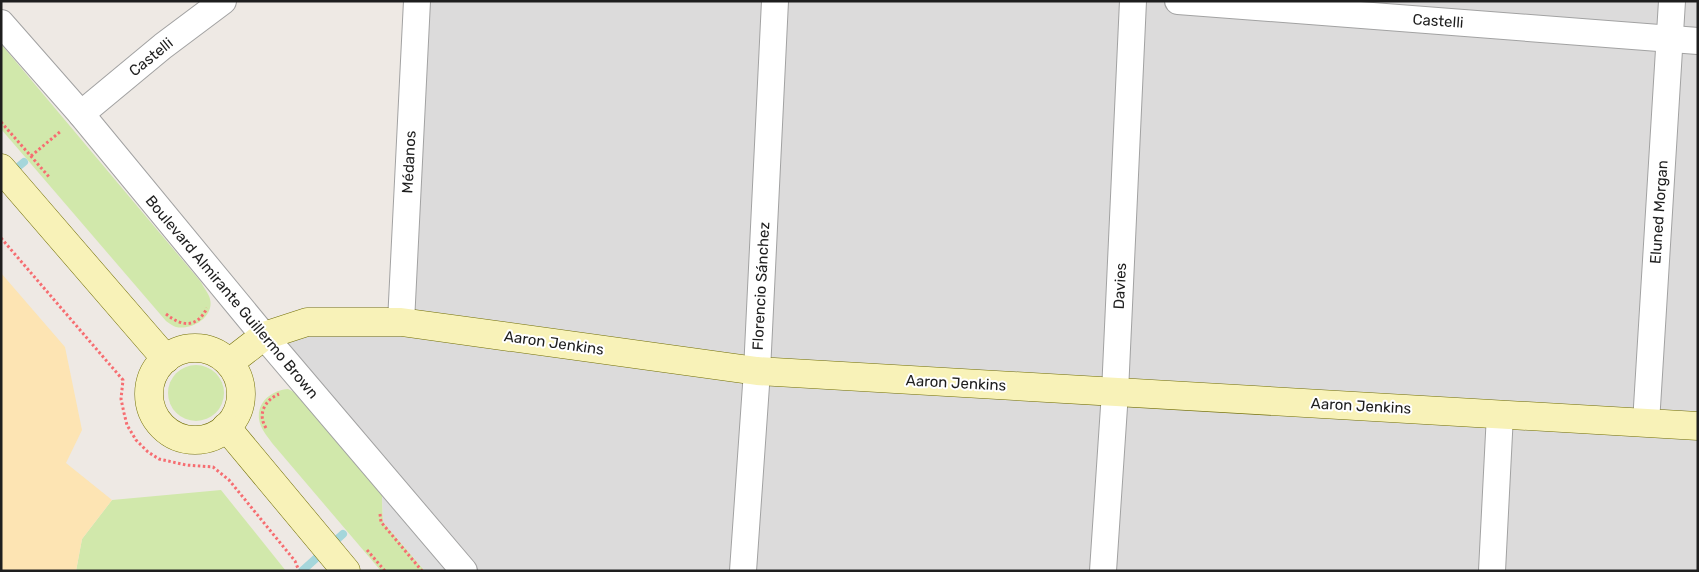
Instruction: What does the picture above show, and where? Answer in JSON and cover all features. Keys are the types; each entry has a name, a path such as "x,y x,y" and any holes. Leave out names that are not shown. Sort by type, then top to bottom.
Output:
{"main road":[{"path":"1,168 166,359"},
{"name":"Aaron Jenkins","path":"229,363 264,336 307,322 401,322 757,371 1698,426"},
{"path":"186,348 202,348 217,353 229,363 238,376 241,391 240,406 233,420 222,431 208,438 193,440 179,436 166,429 156,418 150,404 149,390 153,375 161,363 172,354 186,348"},
{"path":"226,427 346,571"}],"street":[{"name":"Castelli","path":"81,114 163,46 223,1"},
{"name":"Médanos","path":"401,322 417,1"},
{"name":"Florencio Sánchez","path":"743,571 757,371 775,1"},
{"name":"Davies","path":"1104,571 1115,392 1133,1"},
{"name":"Castelli","path":"1178,1 1698,41"},
{"name":"Eluned Morgan","path":"1646,423 1672,1"},
{"name":"Boulevard Almirante Guillermo Brown","path":"1,23 81,114 264,336 464,571"},
{"path":"1492,571 1500,414"}],"path":[{"path":"30,156 81,114"},
{"path":"1,238 123,380 121,399 124,413 127,425 136,440 148,452 159,459 186,465 214,467 229,480 289,553 299,571"},
{"path":"269,434 264,426 263,408 266,402 283,392"},
{"path":"380,513 381,522 422,571"},
{"path":"366,549 385,571"}],"shaded area":[{"path":"417,1 1698,1 1698,571 464,571 264,336 401,322"},
{"path":"382,494 447,571 425,571 383,522"}],"green space":[{"path":"1,44 201,282 211,303 207,315 202,320 183,328 175,327 166,321 1,129"},
{"path":"191,365 201,365 216,373 222,382 224,393 222,404 216,413 201,421 191,421 180,416 173,409 168,398 168,388 173,377 180,370"},
{"path":"288,389 296,393 382,494 383,522 425,571 381,571 272,443 264,432 259,419 259,413 263,402 267,398 272,394"},
{"path":"221,490 286,571 76,571 82,539 112,500"}],"sand":[{"path":"1,273 65,347 82,430 66,463 112,500 82,539 76,571 1,571"}],"waterway":[{"path":"12,172 24,162"},
{"path":"302,571 343,534"}]}
